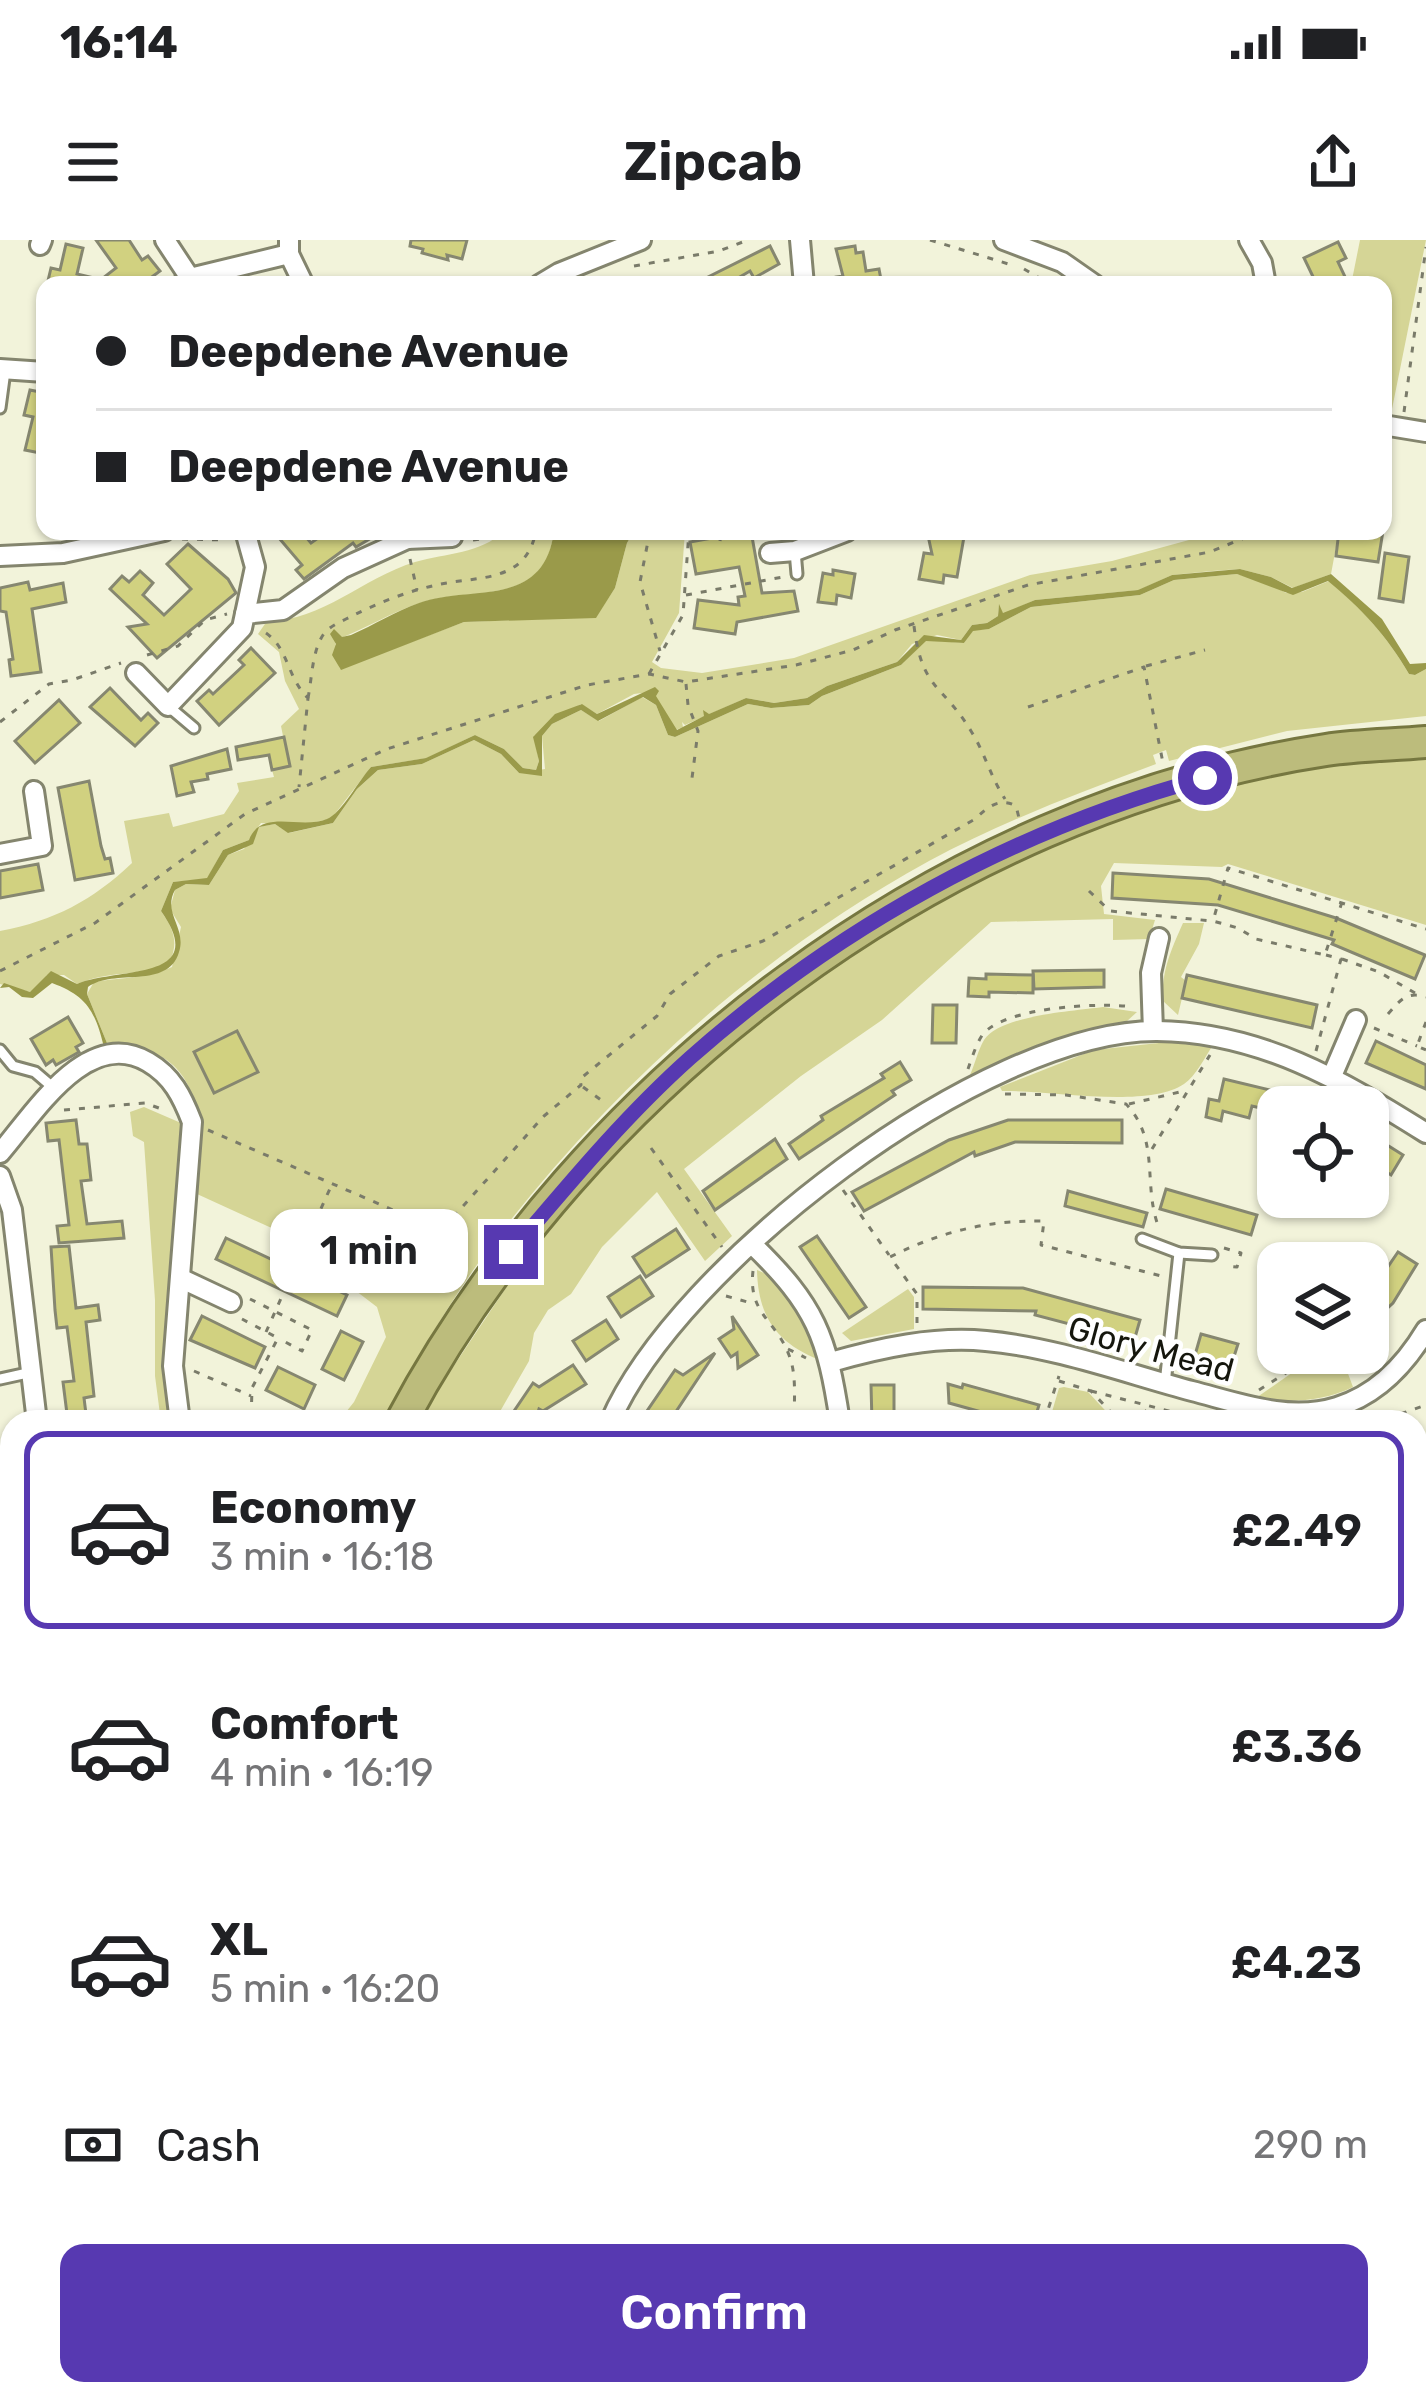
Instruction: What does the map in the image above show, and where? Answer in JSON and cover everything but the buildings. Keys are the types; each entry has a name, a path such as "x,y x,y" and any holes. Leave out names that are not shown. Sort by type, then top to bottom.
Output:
{"highway":[{"path":"408,1410 480,1288 603,1144 687,1060 787,977 905,900 1028,842 1169,788 1327,750 1426,742"}],"street":[{"path":"165,240 183,276"},
{"path":"559,276 641,240"},
{"path":"800,240 803,276"},
{"path":"1004,240 1062,262 1082,276"},
{"path":"1062,262 1071,240"},
{"path":"1250,240 1264,276"},
{"path":"204,276 289,247 300,276"},
{"path":"3,370 36,371"},
{"path":"1393,427 1426,432"},
{"path":"0,556 63,553 123,540"},
{"path":"133,667 168,706 242,628 255,567 248,540"},
{"path":"245,614 283,610 343,568 396,540"},
{"path":"770,553 822,540"},
{"path":"0,854 42,846 34,791"},
{"path":"1153,1022 1151,973 1160,938"},
{"path":"1335,1068 1356,1020"},
{"path":"617,1410 646,1358 734,1263 758,1250 832,1174 883,1137 990,1079 1053,1052 1153,1022 1314,1059 1335,1068 1426,1133"},
{"path":"0,1153 92,1058 132,1054 173,1082 192,1121 173,1366 178,1410"},
{"path":"0,1176 12,1210 36,1410"},
{"path":"758,1250 811,1310 831,1362 839,1410"},
{"path":"182,1279 234,1304"},
{"name":"Glory Mead","path":"1323,1410 1360,1398 1387,1379 1425,1333"},
{"name":"Glory Mead","path":"831,1362 917,1342 1001,1343 1265,1410"}],"lane":[{"path":"0,408 3,370"},
{"path":"795,550 796,574"},
{"path":"168,706 194,728"},
{"path":"0,1050 13,1066 35,1072 56,1090"},
{"path":"1142,1239 1179,1253 1216,1252"},
{"path":"1165,1384 1179,1253"},
{"path":"0,1379 32,1372"}],"path":[{"path":"620,266 719,251 748,240"},
{"path":"931,240 1036,276"},
{"path":"1393,427 1426,248"},
{"path":"407,540 417,591"},
{"path":"298,789 317,645 327,629 417,591 505,574 524,561 532,540"},
{"path":"648,540 640,582 661,653"},
{"path":"649,674 683,615 688,540"},
{"path":"0,971 95,923 245,814 387,749 587,685 649,674 686,682 796,665 853,650 1028,585 1210,551 1238,540"},
{"path":"684,595 796,574"},
{"path":"146,655 178,646 206,620 245,614 275,638 295,686 308,698"},
{"path":"914,624 924,675 971,730 1007,802"},
{"path":"1028,707 1205,650"},
{"path":"0,722 49,684 133,667"},
{"path":"1144,667 1160,752"},
{"path":"686,682 698,731 691,786"},
{"path":"601,1100 580,1079 657,1016 670,994 718,956 763,940 975,819 992,804 1016,806 1028,842"},
{"path":"1214,921 1228,868 1426,929"},
{"path":"1089,892 1110,911 1214,921 1256,939 1346,958 1426,997"},
{"path":"1324,955 1342,902"},
{"path":"1335,1068 1314,1059 1341,959"},
{"path":"1388,1013 1402,997 1415,993"},
{"path":"965,1076 984,1034 998,1022 1060,1008 1112,1004 1153,1022"},
{"path":"1356,1020 1426,1050"},
{"path":"1417,1046 1426,1022"},
{"path":"1150,1151 1220,1038"},
{"path":"36,1112 145,1102 437,1229 446,1225 544,1116 581,1085"},
{"path":"1000,1094 1066,1095 1126,1104 1186,1090"},
{"path":"1126,1104 1139,1118 1150,1151 1152,1209 1163,1247"},
{"path":"651,1148 734,1263"},
{"path":"832,1174 917,1294 917,1342"},
{"path":"266,1332 333,1183"},
{"path":"890,1257 938,1233 1020,1220 1044,1221 1041,1245 1175,1279"},
{"path":"758,1250 754,1304 787,1349 794,1410"},
{"path":"1216,1252 1241,1253 1237,1267 1222,1266"},
{"path":"717,1293 754,1304"},
{"path":"242,1295 313,1330 302,1352 233,1315 234,1304 242,1295"},
{"path":"252,1410 252,1388 278,1338"},
{"path":"173,1366 204,1374 252,1397"},
{"path":"1049,1410 1063,1366"},
{"path":"1058,1381 1169,1410"},
{"path":"1091,1390 1109,1410"},
{"path":"1148,1410 1154,1406"}],"green space":[{"path":"1360,240 1426,240 1392,409 1392,276 1353,276"},
{"path":"493,540 552,540 537,573 521,583 420,603 335,640 340,669 464,622 596,617 615,588 629,540 684,540 679,613 652,662 661,668 702,673 794,658 1030,575 1112,561 1189,540 1337,540 1331,574 1293,588 1240,569 1172,575 1139,590 1035,600 1003,614 999,605 998,616 972,625 961,640 937,635 912,644 897,662 827,686 807,698 774,703 746,698 685,725 682,722 683,727 676,730 650,692 634,694 597,714 581,704 534,736 536,770 523,768 504,749 475,735 427,758 371,767 331,819 301,825 261,823 249,840 223,850 207,879 173,882 161,911 174,936 169,964 77,984 64,975 47,975 30,992 0,984 0,931 55,915 87,898 132,863 124,821 169,813 173,827 224,814 239,791 237,783 274,777 272,770 289,766 281,726 299,709 285,681 279,652 258,634 267,621 324,607 415,562"},
{"path":"1237,574 1286,593 1329,581 1373,624 1409,674 1426,669 1426,716 1287,731 1169,761 1166,750 1153,755 1156,764 984,833 866,898 747,983 637,1079 492,1244 447,1309 388,1410 348,1410 386,1337 377,1307 276,1230 197,1194 200,1141 191,1092 164,1058 140,1049 109,1048 87,994 94,982 172,967 181,927 170,909 175,890 186,884 209,885 228,855 244,849 258,827 275,824 289,833 333,823 357,789 378,770 422,764 474,740 501,754 519,773 545,769 542,736 552,724 581,710 599,721 642,697 656,705 668,735 675,737 748,704 771,708 809,705 901,665 926,640 964,643 973,630 989,629 1031,607 1140,595 1174,580"},
{"path":"1426,751 1426,925 1228,864 1114,863 1101,886 1104,914 1155,920 1149,939 1113,940 1113,919 991,922 882,1020 801,1076 684,1169 732,1236 705,1261 657,1192 602,1247 571,1294 548,1310 534,1333 529,1361 501,1410 428,1410 538,1240 641,1121 810,978 927,902 1032,851 1173,798 1299,765"},
{"path":"1183,923 1204,923 1199,944 1181,977 1186,981 1178,1015 1163,1001 1163,990"},
{"path":"1103,1007 1137,1012 1126,1022 1045,1044 970,1075 984,1040 1006,1025"},
{"path":"1177,1041 1213,1045 1188,1081 1168,1091 1123,1097 1002,1091 1000,1087 1094,1050"},
{"path":"144,1107 181,1123 173,1410 159,1410 144,1142 133,1136 130,1112"},
{"path":"757,1270 789,1295 820,1360 792,1345 772,1326 761,1301"},
{"path":"908,1289 914,1297 914,1329 851,1341 842,1333"},
{"path":"1290,1374 1348,1374 1353,1387 1305,1400 1256,1398"},
{"path":"1059,1388 1088,1392 1105,1410 1053,1410"}],"shaded area":[{"path":"551,540 629,540 615,588 596,618 464,622 341,670 332,655 336,644 330,634 334,629 342,637 351,635 419,603 502,590 536,573"},
{"path":"1240,569 1292,588 1331,574 1382,619 1410,664 1426,663 1426,669 1409,674 1373,624 1328,581 1293,595 1237,574 1174,580 1140,595 1031,607 989,629 973,631 964,643 926,641 901,665 809,705 771,708 748,704 675,737 668,735 656,705 643,697 598,721 581,710 552,724 542,736 542,776 519,773 501,754 474,740 422,764 378,770 357,789 333,823 288,833 275,824 259,827 272,822 327,819 371,767 426,758 475,735 504,749 523,768 536,770 539,761 533,737 555,714 582,704 597,714 655,687 677,730 704,716 703,710 709,714 746,698 774,703 807,698 827,686 897,662 924,635 961,640 972,625 998,616 999,604 1003,613 1035,600 1138,590 1172,575"},
{"path":"259,827 253,844 228,855 209,885 186,884 175,890 171,906 181,943 173,964 152,975 88,987 109,1048 104,1047 88,1006 74,993 52,983 33,998 0,988 4,983 30,992 51,971 77,984 167,961 175,950 161,911 173,882 207,878 223,850 249,840"}],"route":[{"path":"511,1252 603,1144 687,1060 787,977 905,900 1099,813 1205,778"}]}
